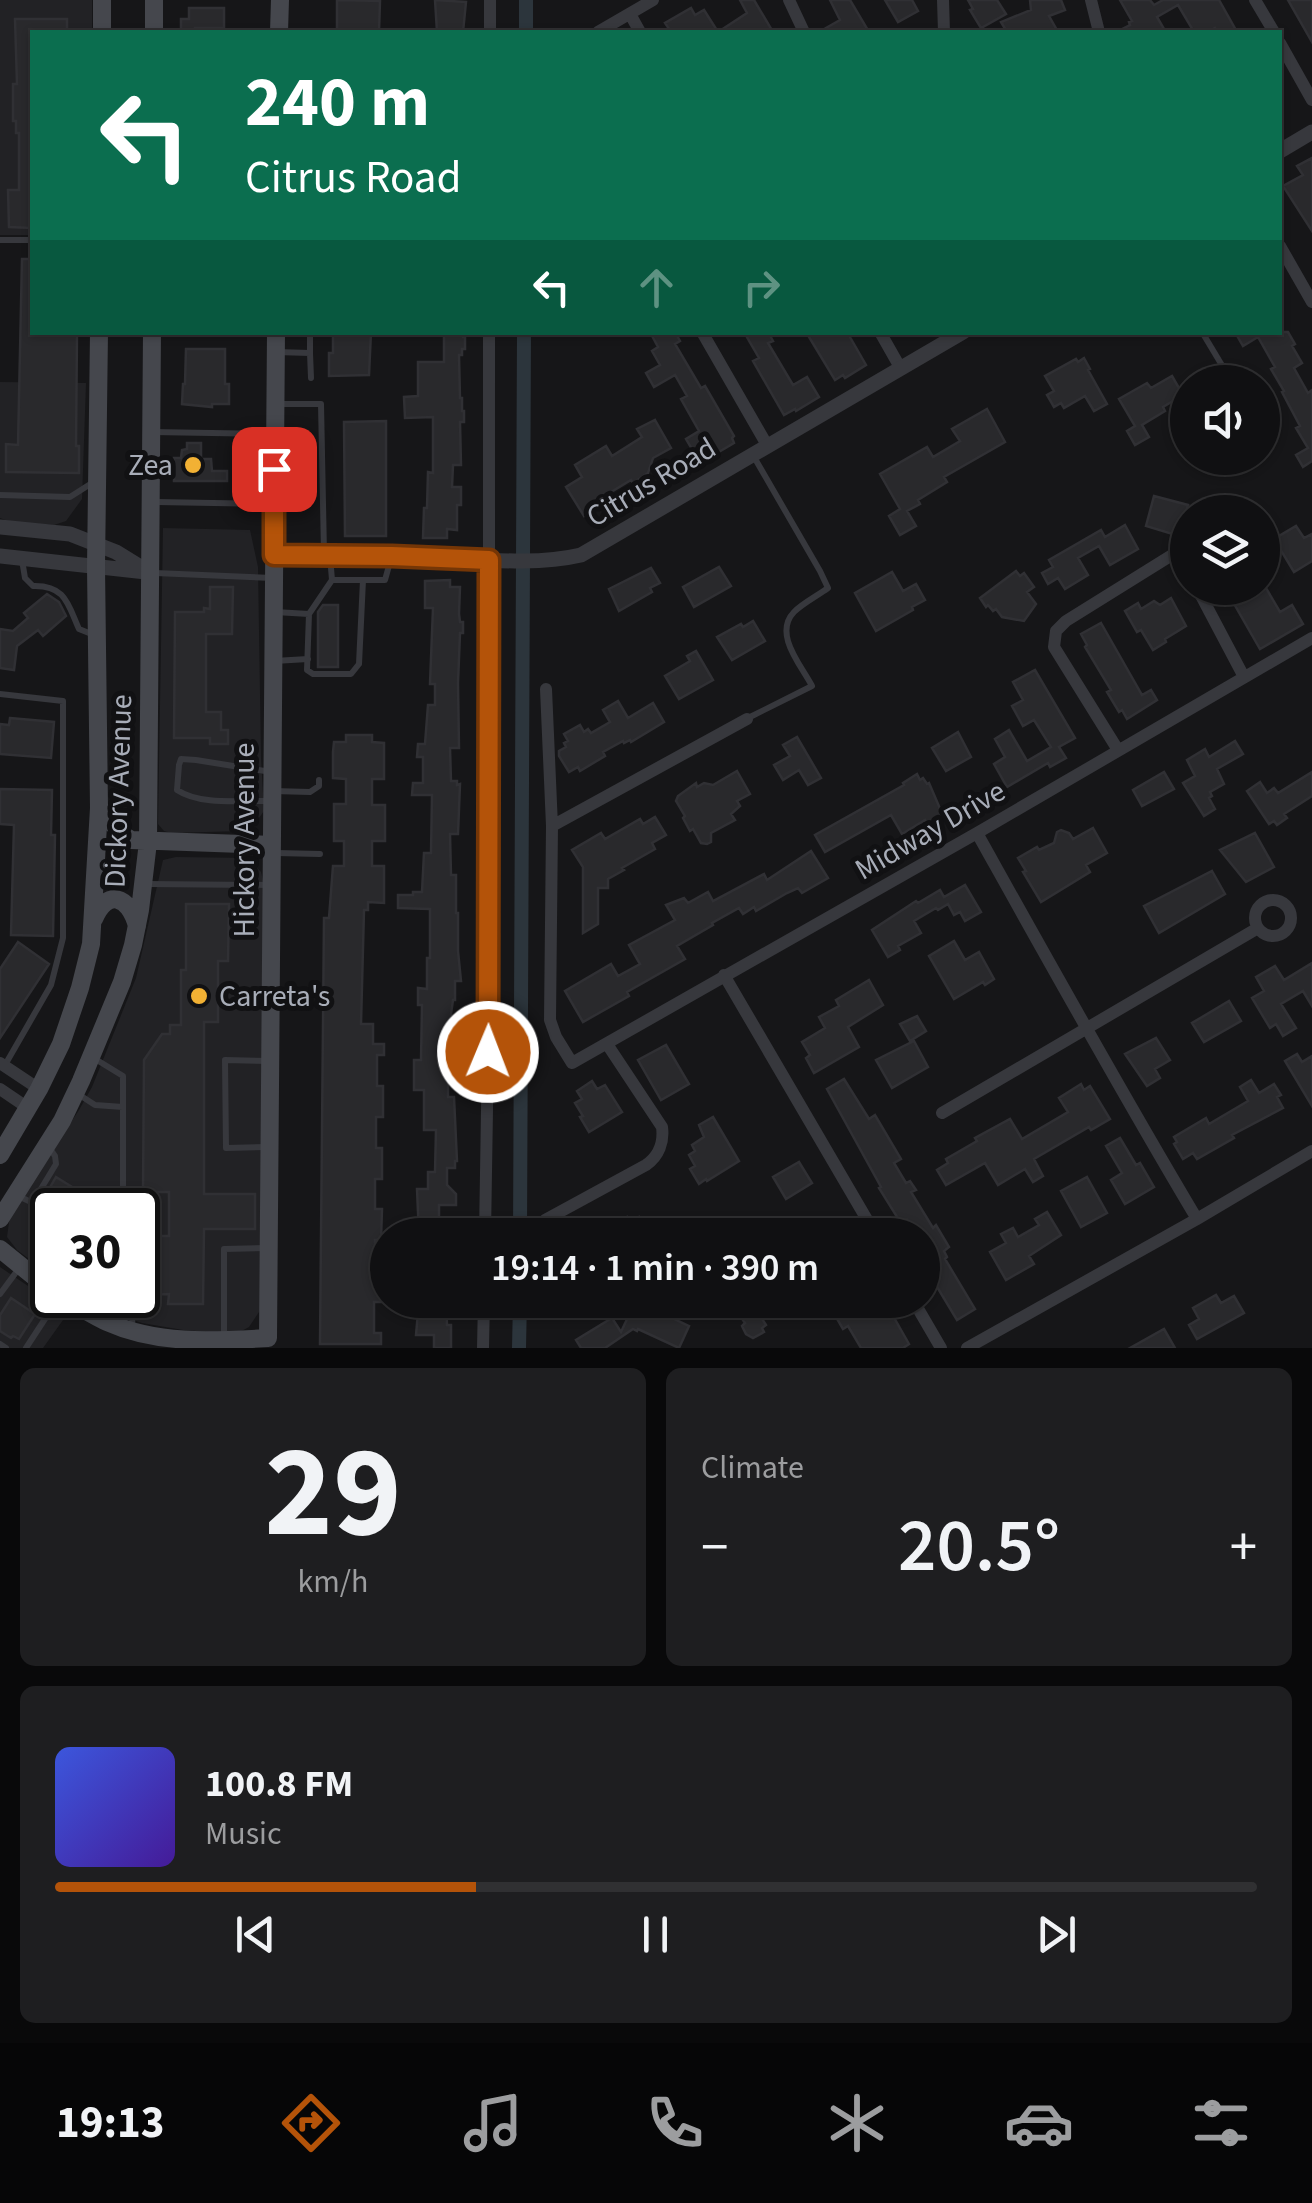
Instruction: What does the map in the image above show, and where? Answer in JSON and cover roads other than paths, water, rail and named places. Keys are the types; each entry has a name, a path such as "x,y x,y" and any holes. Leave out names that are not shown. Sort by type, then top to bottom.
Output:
{"main road":[{"path":"102,0 102,30"},
{"path":"154,0 154,30"},
{"path":"279,30 280,0"},
{"name":"Dickory Avenue","path":"0,1155 40,1089 60,1044 92,944 99,808 99,335"},
{"name":"Dickory Avenue","path":"0,1219 76,1092 122,982 137,926 148,842 152,335"},
{"name":"Hickory Avenue","path":"268,1343 276,342"},
{"path":"99,808 132,840 271,849"},
{"path":"94,919 100,905 118,900 128,904 137,926"},
{"path":"0,1249 30,1274"},
{"path":"100,1318 142,1338 190,1344 224,1340 268,1343"}],"street":[{"path":"490,0 490,30"},
{"path":"602,30 653,0"},
{"path":"789,0 803,30"},
{"path":"944,0 944,30"},
{"path":"1091,0 1098,30"},
{"path":"1256,0 1273,30"},
{"path":"630,14 639,30"},
{"path":"1282,48 1312,100"},
{"path":"1282,150 1312,132"},
{"path":"1282,250 1312,302"},
{"path":"485,1218 492,560 489,335"},
{"path":"703,335 760,449"},
{"path":"882,335 901,368"},
{"name":"Citrus Road","path":"274,555 569,558 592,550 958,335"},
{"path":"0,527 70,534 116,552 150,573"},
{"path":"0,556 150,573"},
{"path":"1118,750 1054,647 1056,632 1066,621 1170,556"},
{"path":"1206,605 1244,677"},
{"name":"Midway Drive","path":"552,826 550,1020 572,1064 1312,638"},
{"path":"546,689 552,826 746,719"},
{"path":"977,833 1197,1219"},
{"path":"942,1112 1258,928"},
{"path":"724,975 866,1218"},
{"path":"549,1218 646,1165 659,1151 662,1126 607,1044"},
{"path":"2,1065 40,1089"},
{"path":"0,1089 28,1108"},
{"path":"967,1348 1312,1151"},
{"path":"483,1348 484,1318"},
{"path":"924,1318 941,1348"}],"lane":[{"path":"0,240 30,240"},
{"path":"310,335 311,378"},
{"path":"1204,335 1222,365"},
{"path":"276,342 310,353"},
{"path":"275,404 321,404 327,555 332,580 309,614 308,670 313,674 351,674 359,664 363,580"},
{"path":"151,432 275,434"},
{"path":"746,719 812,686 786,638 786,624 794,612 828,588 760,449"},
{"path":"0,496 70,497 97,480"},
{"path":"150,502 274,504"},
{"path":"332,580 385,580 392,556"},
{"path":"22,558 25,578 33,586 56,589 73,609 79,629 97,636"},
{"path":"150,573 274,578"},
{"path":"273,612 309,614"},
{"path":"273,660 308,659"},
{"path":"0,694 63,701 64,938 51,985 2,1065"},
{"path":"272,788 206,800 180,794 178,764 181,759 196,760 272,788 310,792 319,786 319,780"},
{"path":"271,849 320,854"},
{"path":"143,884 271,884"},
{"path":"92,1057 124,1076 123,1188"},
{"path":"269,1147 226,1148 225,1060 270,1060"},
{"path":"76,1092 95,1105 123,1106"},
{"path":"41,1188 56,1164 47,1145"},
{"path":"15,1195 30,1202"},
{"path":"224,1340 224,1249 268,1248"},
{"path":"0,1294 20,1266"},
{"path":"26,1348 46,1318"},
{"path":"0,1344 6,1348"}],"waterway":[{"path":"526,0 526,30"},
{"path":"520,1218 524,335"},
{"path":"519,1348 520,1318"}],"place":[{"name":"Zea","path":"193,465"},
{"name":"Carreta's","path":"199,996"}]}
